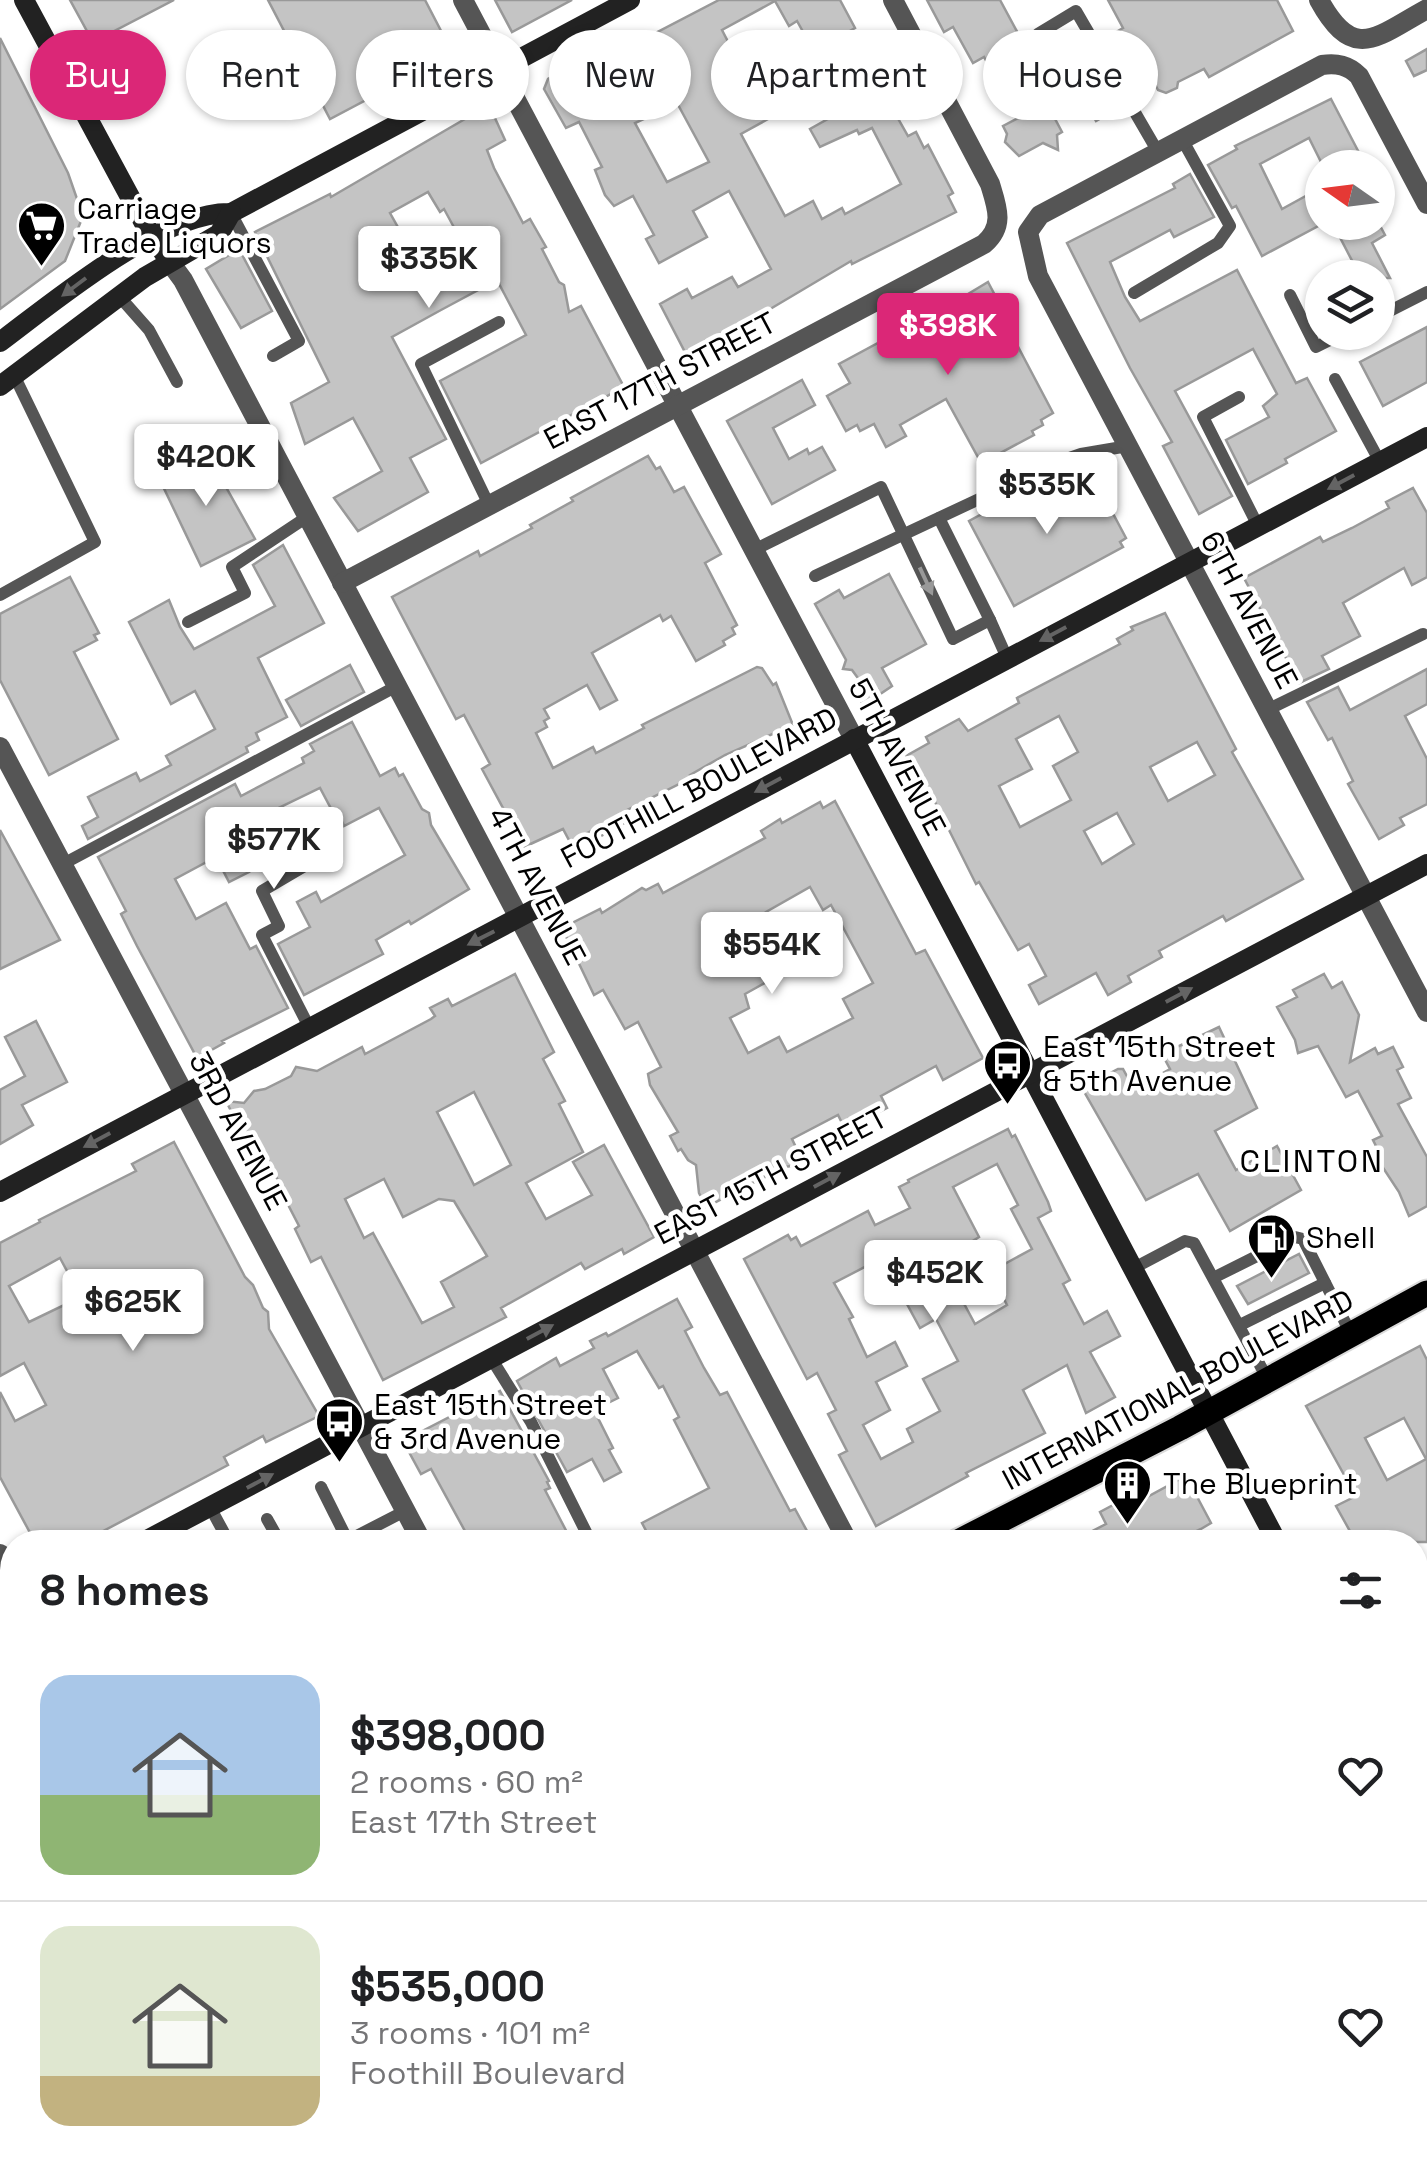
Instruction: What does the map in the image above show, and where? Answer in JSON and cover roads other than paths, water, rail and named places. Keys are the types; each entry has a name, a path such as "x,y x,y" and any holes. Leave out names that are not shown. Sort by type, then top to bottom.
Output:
{"main road":[{"path":"24,0 169,261"},
{"path":"529,53 630,0"},
{"path":"0,342 82,280 153,238 209,212 231,213 404,120"},
{"path":"7,381 169,261 219,234 231,213"},
{"name":"FOOTHILL BOULEVARD","path":"0,1192 1427,437"},
{"name":"5TH AVENUE","path":"854,739 1271,1530"},
{"name":"EAST 15TH STREET","path":"166,1530 1427,864"},
{"name":"INTERNATIONAL BOULEVARD","path":"981,1530 1208,1413 1427,1293"}],"street":[{"name":"5TH AVENUE","path":"463,0 479,30"},
{"name":"EAST 17TH STREET","path":"342,582 984,244 998,225 990,184 893,0"},
{"path":"1319,0 1330,21 1349,37 1370,39 1427,8"},
{"path":"1158,152 1322,65 1343,65 1359,76 1427,204"},
{"name":"5TH AVENUE","path":"526,120 854,739"},
{"name":"6TH AVENUE","path":"1158,152 1040,215 1028,232 1038,276 1427,1012"},
{"name":"4TH AVENUE","path":"169,261 183,280 842,1530"},
{"name":"3RD AVENUE","path":"0,747 416,1530"}],"lane":[{"path":"1045,30 1076,11 1087,30"},
{"path":"1139,120 1158,152"},
{"path":"1134,292 1218,243 1230,226 1182,139"},
{"path":"231,213 300,342 273,356"},
{"path":"1395,308 1427,292"},
{"path":"1290,295 1305,325"},
{"path":"119,296 150,330 176,382"},
{"path":"489,505 421,364 499,322"},
{"path":"1336,379 1380,462"},
{"path":"0,595 95,542 7,381"},
{"path":"1240,398 1203,416 1258,526"},
{"path":"815,576 1058,462 1128,446"},
{"path":"754,550 881,486 953,639 990,620"},
{"path":"188,622 245,592 232,567 307,517"},
{"path":"939,518 1008,658"},
{"path":"1267,710 1423,634"},
{"path":"62,864 397,686"},
{"path":"308,1027 262,935 279,926 262,892 318,858"},
{"path":"1215,1277 1296,1237 1303,1239 1352,1336"},
{"path":"1132,1270 1186,1242 1194,1243 1268,1380"},
{"path":"1240,1325 1325,1282"},
{"path":"491,1358 532,1422 584,1530"},
{"path":"320,1487 341,1530"},
{"path":"210,1507 222,1530"},
{"path":"369,1530 406,1510"},
{"path":"267,1520 273,1530"}],"place":[{"name":"Carriage Trade Liquors","path":"42,268"},
{"name":"East 15th Street & 5th Avenue","path":"1008,1106"},
{"name":"Shell","path":"1271,1280"},
{"name":"East 15th Street & 3rd Avenue","path":"339,1464"},
{"name":"The Blueprint","path":"1128,1526"}],"district":[{"name":"CLINTON","path":"1312,1161"}]}
